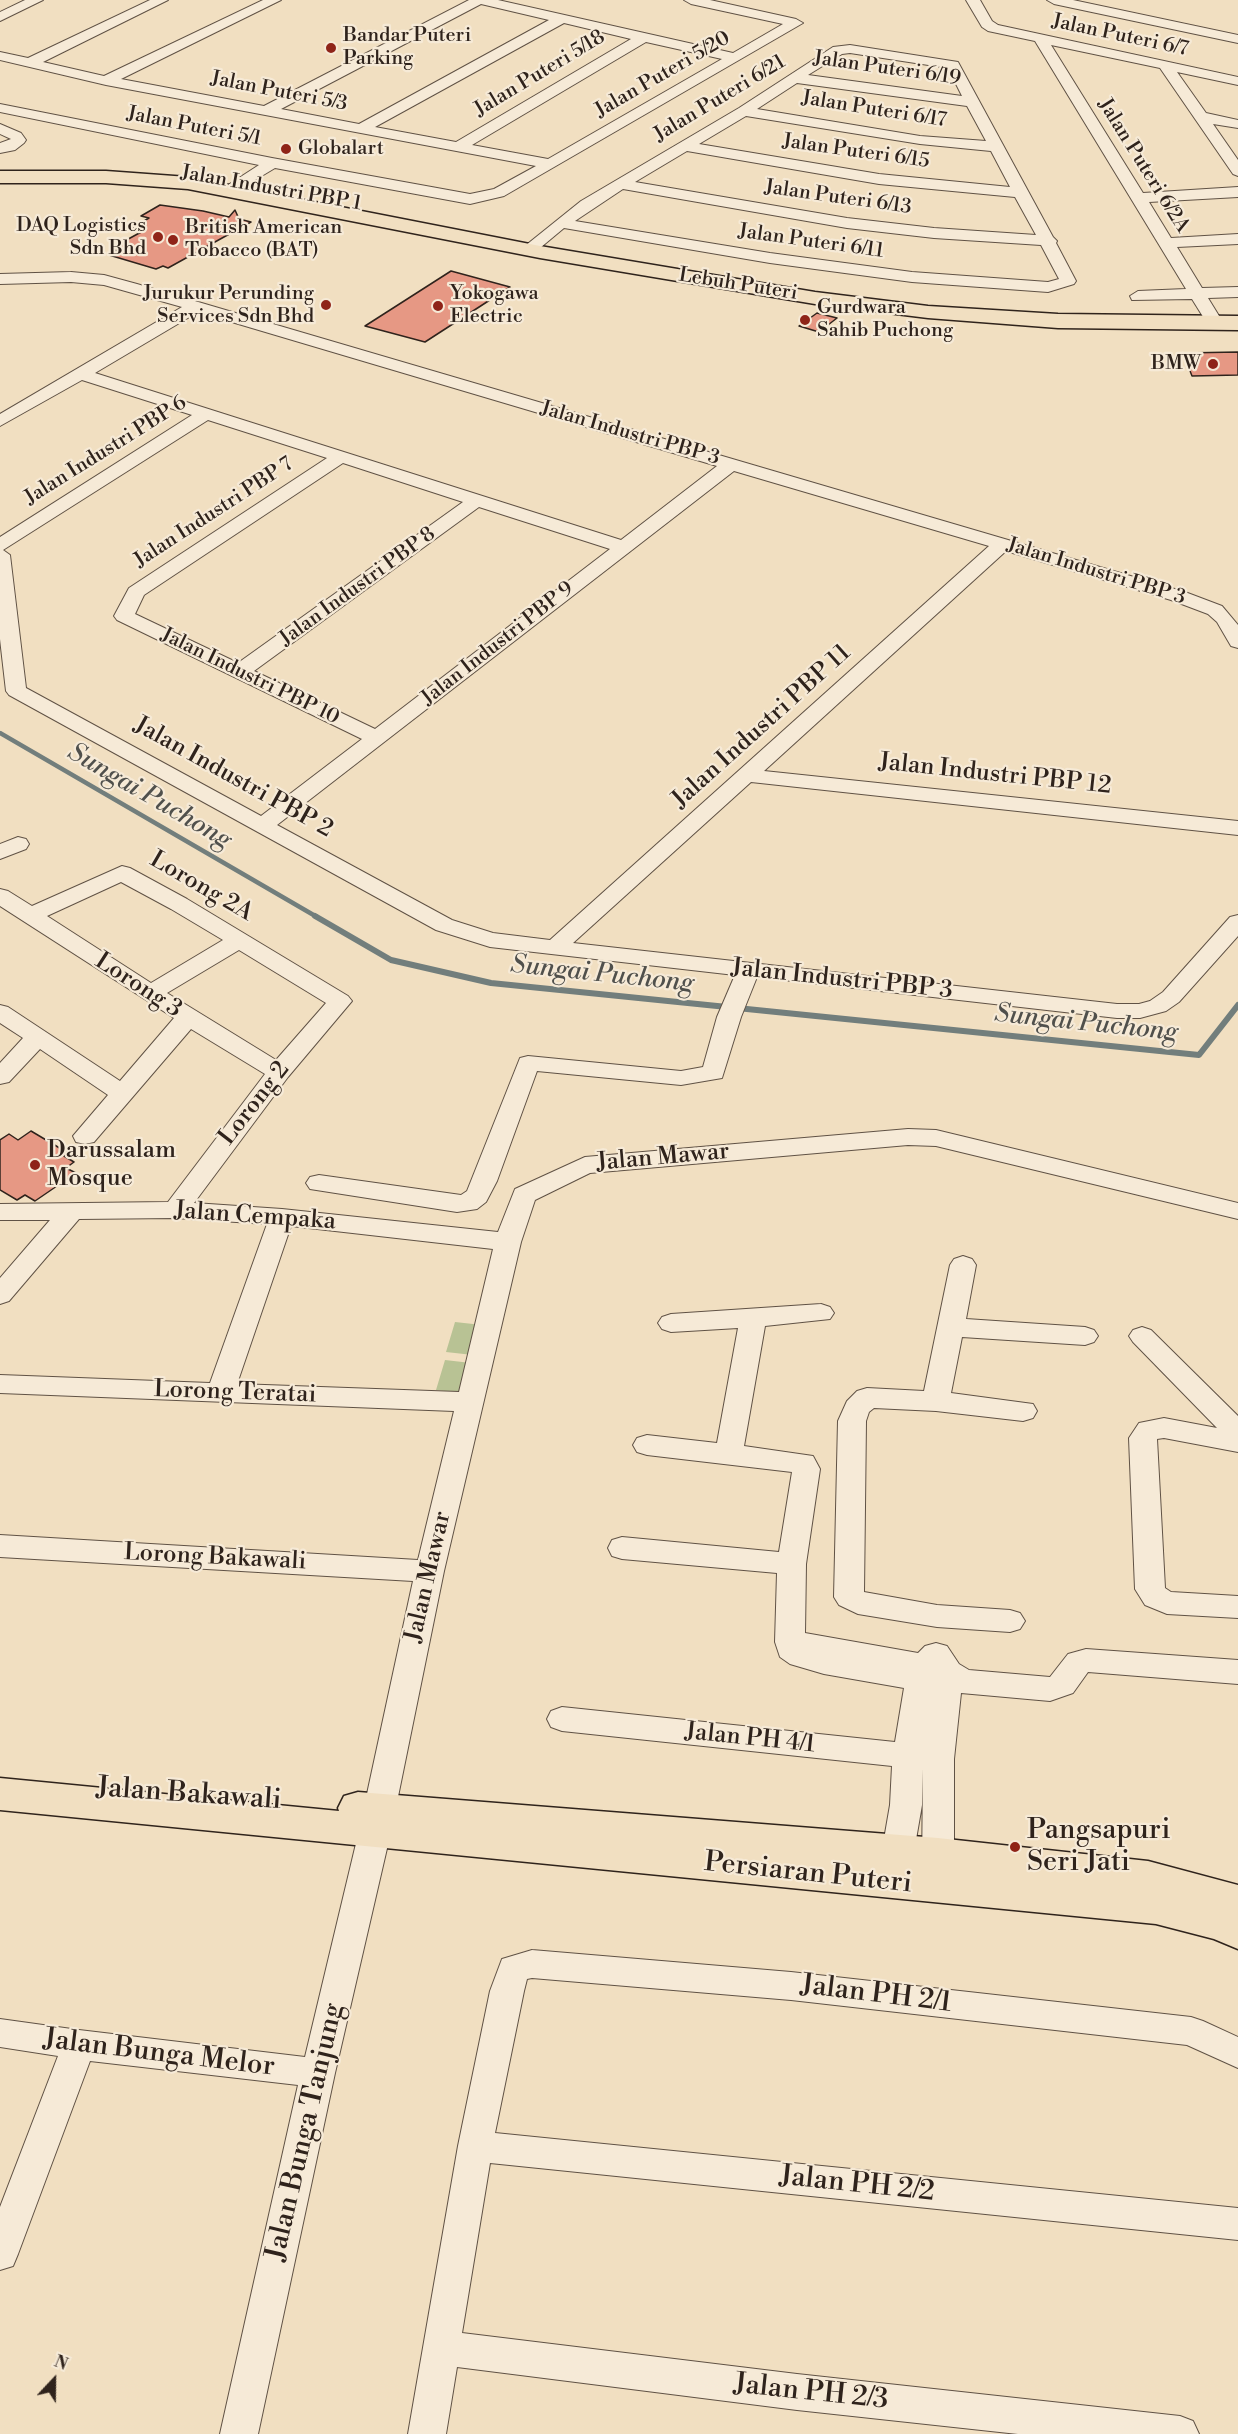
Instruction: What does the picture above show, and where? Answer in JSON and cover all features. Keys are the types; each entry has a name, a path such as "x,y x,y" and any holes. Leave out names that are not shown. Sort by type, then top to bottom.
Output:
{"main road":[{"name":"Jalan Industri PBP 1","path":"0,168 146,170 546,235"},
{"name":"Jalan Industri PBP 1","path":"0,177 100,177 236,186"},
{"name":"Lebuh Puteri","path":"546,235 788,284 926,302 1058,312 1212,319 1238,323"},
{"name":"Lebuh Puteri","path":"1212,319 1238,312"},
{"name":"Jalan Bakawali","path":"0,1778 376,1820"},
{"name":"Jalan Bakawali","path":"0,1794 376,1820"},
{"name":"Persiaran Puteri","path":"376,1820 938,1871 1156,1907 1223,1924 1238,1931"},
{"name":"Persiaran Puteri","path":"938,1871 1148,1878 1238,1902"}],"street":[{"path":"0,16 36,0"},
{"path":"30,63 161,0"},
{"path":"106,81 274,0"},
{"path":"266,111 480,0 735,58"},
{"path":"691,0 796,23 801,16 798,13 747,0"},
{"name":"Jalan Puteri 6/7","path":"973,0 987,24 993,28 1238,81"},
{"path":"1054,0 1238,39"},
{"path":"360,129 561,19"},
{"name":"Jalan Puteri 5/20","path":"551,164 796,23"},
{"name":"Jalan Puteri 5/18","path":"458,147 644,37"},
{"name":"Jalan Puteri 6/2A","path":"1041,40 1212,319"},
{"name":"Jalan Puteri 6/21","path":"546,235 587,204 744,111 838,50 850,49 953,65 973,102"},
{"name":"Jalan Puteri 5/3","path":"0,56 106,81 551,164"},
{"path":"1165,65 1238,171"},
{"name":"Jalan Puteri 6/19","path":"795,78 973,102"},
{"path":"973,102 1049,242"},
{"name":"Jalan Puteri 5/1","path":"0,108 272,163 470,199 499,193 551,164"},
{"name":"Jalan Puteri 6/17","path":"744,111 920,140 998,147"},
{"path":"1201,117 1238,124"},
{"path":"0,128 19,140 10,147 0,148"},
{"name":"Jalan Puteri 6/15","path":"684,146 879,179 1023,193"},
{"path":"236,186 272,163"},
{"name":"Jalan Puteri 6/13","path":"621,184 847,223 934,233 1049,242"},
{"path":"1138,198 1238,192"},
{"name":"Jalan Puteri 6/11","path":"546,235 912,277 1057,286 1068,281 1049,242"},
{"path":"1166,243 1238,239"},
{"name":"Jalan Industri PBP 3","path":"0,279 71,277 104,280 196,306 1199,603 1215,610 1225,619 1238,642"},
{"path":"1138,296 1238,292"},
{"path":"0,421 196,306"},
{"path":"81,374 624,547"},
{"name":"Jalan Industri PBP 6","path":"0,545 206,414"},
{"name":"Jalan Industri PBP 7","path":"124,616 135,592 341,457"},
{"name":"Jalan Industri PBP 9","path":"264,825 732,464"},
{"name":"Jalan Industri PBP 8","path":"239,672 477,500"},
{"name":"Jalan Industri PBP 11","path":"554,948 1004,544"},
{"name":"Jalan Industri PBP 2","path":"0,555 16,691 444,925 490,940 554,948"},
{"name":"Jalan Industri PBP 10","path":"124,616 377,738"},
{"name":"Jalan Industri PBP 12","path":"746,775 1238,828"},
{"name":"Lorong 2A","path":"29,916 122,873 240,940 340,1001"},
{"name":"Lorong 3","path":"0,896 188,1017 279,1072"},
{"name":"Jalan Industri PBP 3","path":"554,948 1116,1011 1140,1011 1158,1006 1171,997 1238,922"},
{"path":"150,993 240,940"},
{"path":"320,1183 457,1204 468,1203 477,1196 484,1181 528,1063 681,1078 713,1072 733,1007 748,970"},
{"name":"Lorong 2","path":"175,1210 279,1072 340,1001"},
{"path":"0,1012 122,1093"},
{"path":"85,1136 188,1017"},
{"path":"0,1077 37,1038"},
{"name":"Jalan Mawar","path":"376,1820 469,1402 508,1242 524,1195 585,1165 908,1137 936,1137 1238,1211"},
{"name":"Jalan Cempaka","path":"0,1212 175,1210 282,1217 508,1242"},
{"path":"0,1295 72,1211"},
{"path":"220,1393 282,1217"},
{"path":"936,1401 963,1265"},
{"path":"671,1323 820,1313"},
{"path":"729,1455 753,1319"},
{"path":"950,1327 1085,1336"},
{"path":"1142,1336 1238,1433"},
{"name":"Lorong Teratai","path":"0,1384 469,1402"},
{"path":"1011,1621 938,1616 858,1603 849,1598 852,1421 856,1408 867,1398 936,1401 1023,1411"},
{"path":"1238,1442 1164,1428 1149,1430 1143,1438 1150,1589 1155,1596 1167,1603 1238,1607"},
{"path":"647,1445 803,1463 806,1469 792,1564 790,1642 791,1649 814,1661 940,1672 1050,1689 1062,1685 1079,1662 1086,1660 1238,1672"},
{"name":"Lorong Bakawali","path":"0,1546 430,1570"},
{"path":"622,1548 792,1564"},
{"path":"938,1616 940,1672 938,1871"},
{"path":"898,1867 906,1805 908,1756 940,1672"},
{"name":"Jalan PH 4/1","path":"562,1719 939,1759"},
{"name":"Jalan Bunga Tanjung","path":"239,2434 376,1820"},
{"name":"Jalan PH 2/1","path":"475,2146 507,1991 514,1969 532,1964 791,1986 1191,2031 1236,2051"},
{"name":"Jalan Bunga Melor","path":"0,2033 80,2045 318,2073"},
{"path":"0,2254 80,2045"},
{"path":"427,2434 475,2146"},
{"name":"Jalan PH 2/2","path":"475,2146 1238,2224"},
{"name":"Jalan PH 2/3","path":"442,2348 785,2391 1180,2434"}],"green space":[{"path":"455,1322 482,1325 473,1355 446,1352"},
{"path":"445,1360 471,1363 462,1393 436,1390"}],"building":[{"name":"British American Tobacco (BAT)","path":"160,205 229,217 235,210 239,219 251,222 168,268 163,266 156,269 109,255 118,251 110,249 143,231 132,228 149,218 141,216"},
{"name":"Yokogawa Electric","path":"451,271 510,287 425,342 365,326"},
{"path":"817,313 837,318 819,332 799,326"},
{"name":"BMW","path":"1238,352 1238,375 1192,376 1183,353"},
{"name":"Darussalam Mosque","path":"31,1131 68,1153 64,1156 74,1162 66,1168 76,1173 35,1201 25,1195 17,1200 0,1190 0,1140 9,1134 18,1140"}],"waterway":[{"name":"Sungai Puchong","path":"0,733 317,917"},
{"name":"Sungai Puchong","path":"315,916 391,960 491,983 727,1007"},
{"name":"Sungai Puchong","path":"737,1008 1199,1055 1238,1005"}],"place":[{"name":"Bandar Puteri Parking","path":"331,48"},
{"name":"Globalart","path":"286,149"},
{"name":"DAQ Logistics Sdn Bhd","path":"158,237"},
{"name":"British American Tobacco (BAT)","path":"173,240"},
{"name":"Jurukur Perunding Services Sdn Bhd","path":"326,305"},
{"name":"Yokogawa Electric","path":"438,306"},
{"name":"Gurdwara Sahib Puchong","path":"805,320"},
{"name":"BMW","path":"1213,364"},
{"name":"Darussalam Mosque","path":"35,1165"},
{"name":"Pangsapuri Seri Jati","path":"1015,1847"}]}
